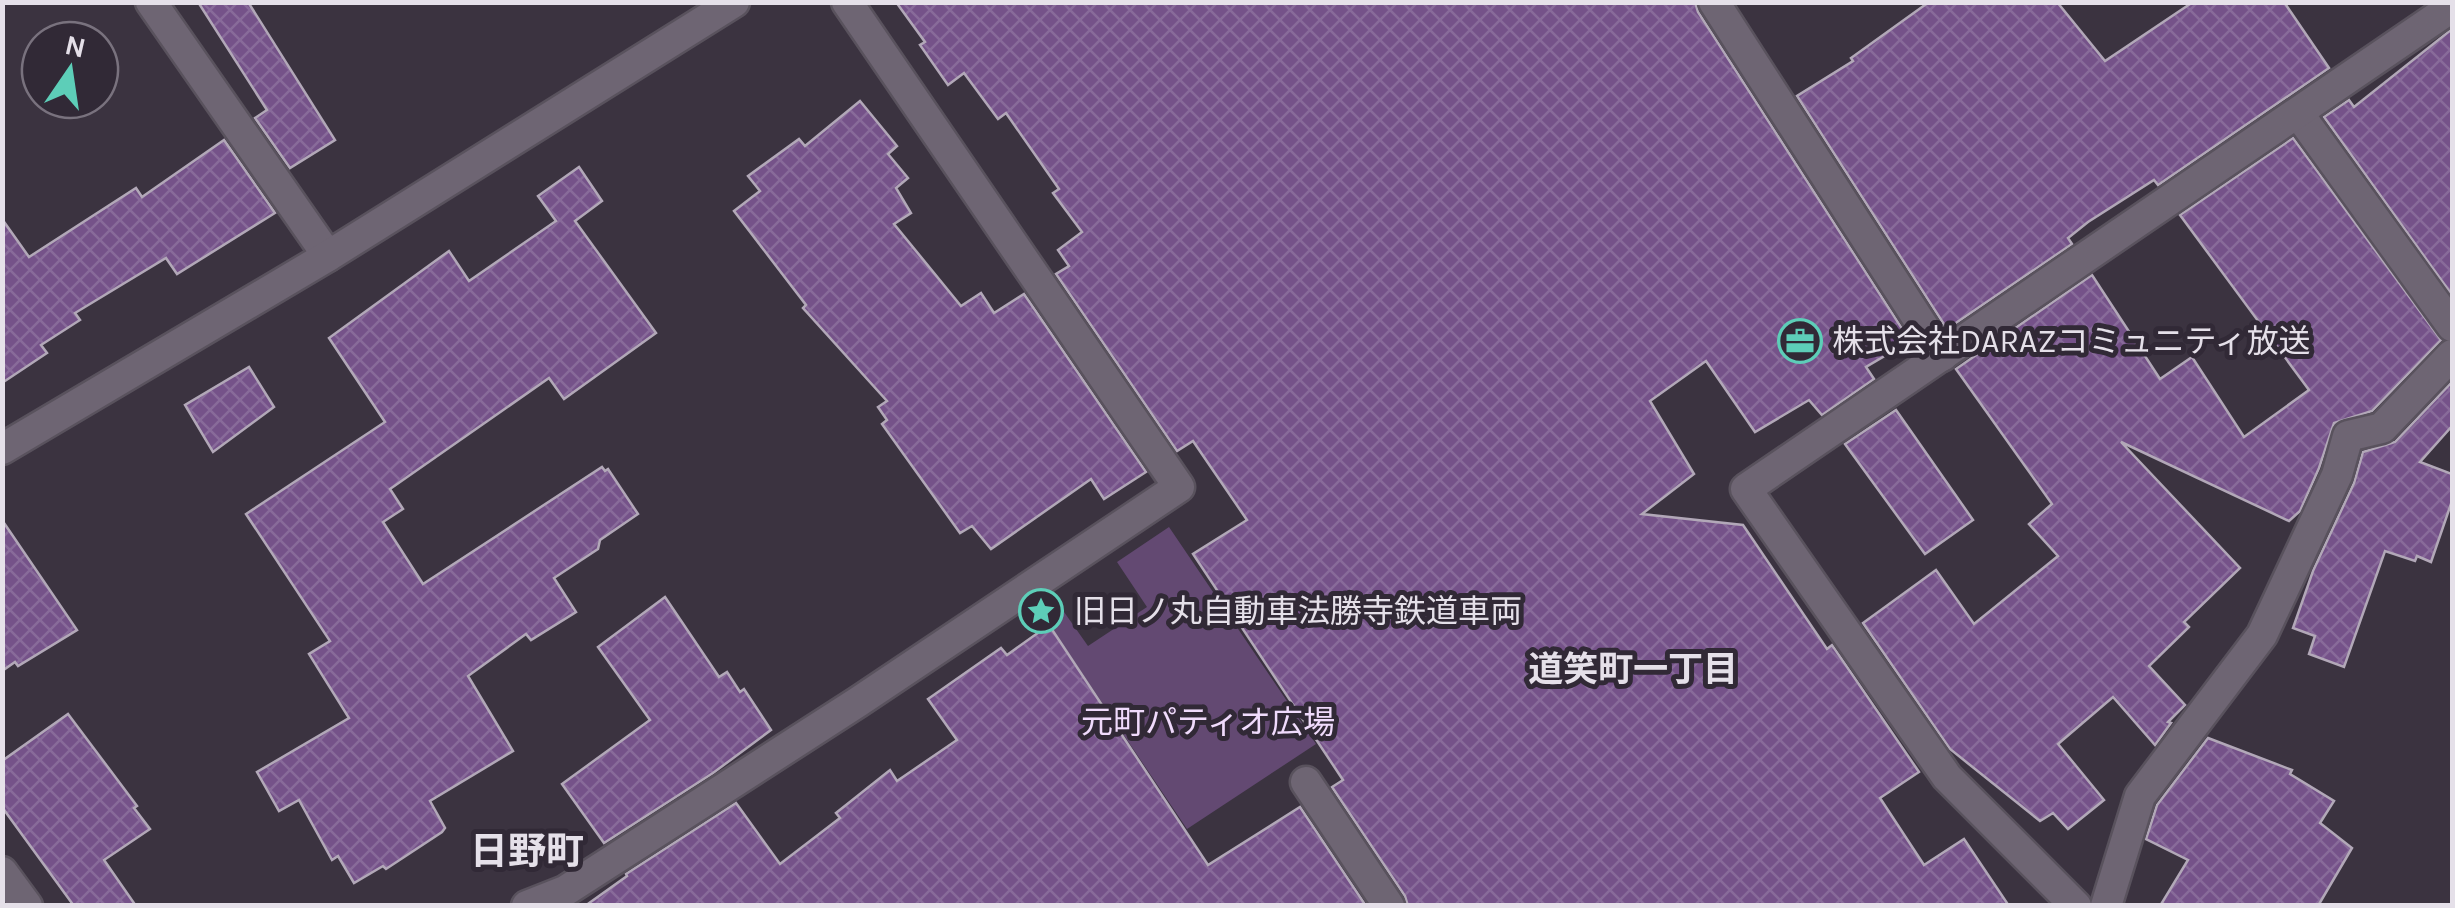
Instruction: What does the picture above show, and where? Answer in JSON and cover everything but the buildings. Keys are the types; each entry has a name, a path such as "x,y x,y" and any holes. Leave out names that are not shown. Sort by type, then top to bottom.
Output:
{"street":[{"path":"152,2 328,256"},
{"path":"2,449 328,256 734,2"},
{"path":"527,906 565,891 858,702 1179,487 847,2"},
{"path":"1714,2 1942,356"},
{"path":"2076,906 1948,777 1746,490 2452,7"},
{"path":"2298,113 2452,326"},
{"path":"2106,906 2140,796 2262,635 2338,474 2348,436 2382,428 2452,355"},
{"path":"1306,782 1389,906"},
{"path":"2,872 27,906"}],"green space":[{"name":"元町パティオ広場","path":"1169,527 1316,744 1187,829 1041,612 1057,602 1088,646 1147,607 1117,562"}],"place":[{"name":"株式会社DARAZコミュニティ放送","path":"1800,341"},
{"name":"旧日ノ丸自動車法勝寺鉄道車両","path":"1041,611"}],"district":[{"name":"道笑町一丁目","path":"1633,669"},
{"name":"日野町","path":"527,851"}]}
